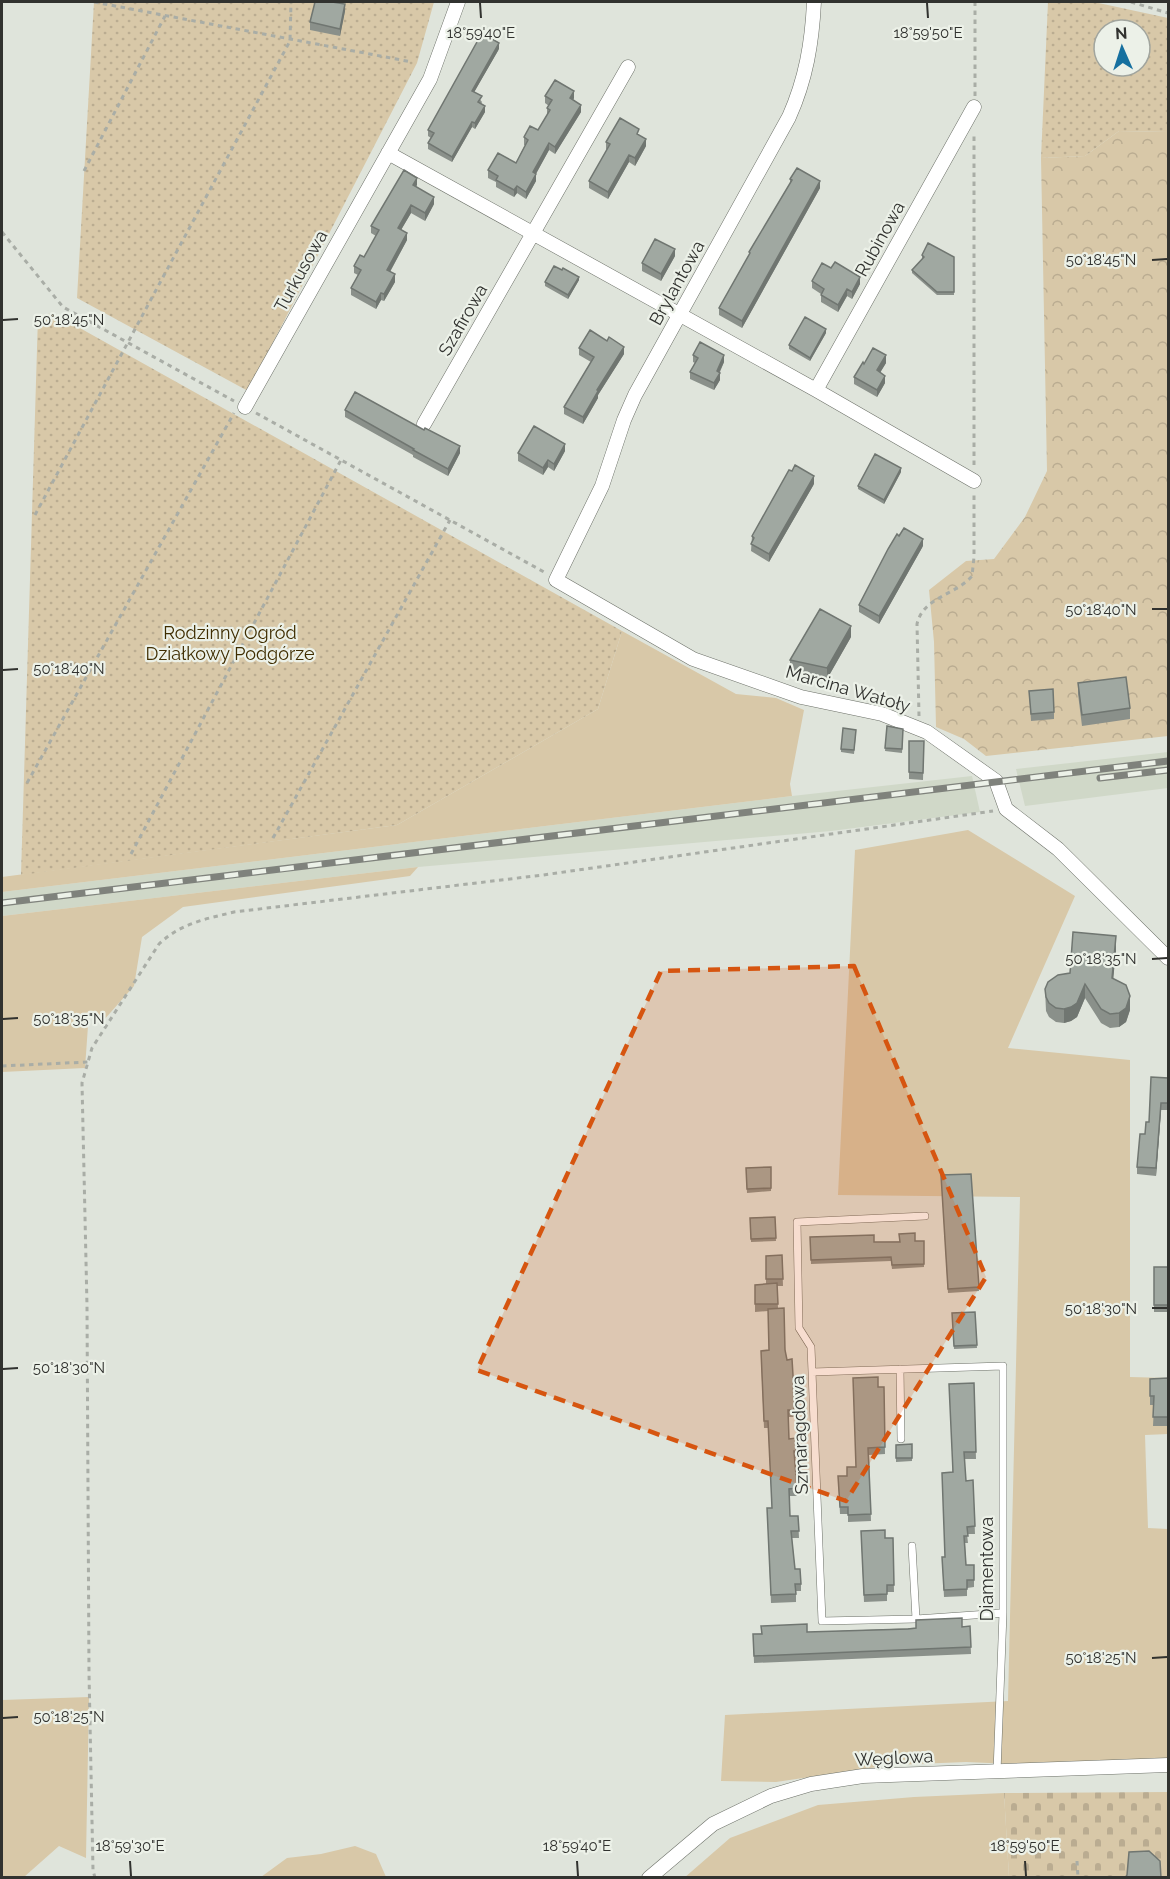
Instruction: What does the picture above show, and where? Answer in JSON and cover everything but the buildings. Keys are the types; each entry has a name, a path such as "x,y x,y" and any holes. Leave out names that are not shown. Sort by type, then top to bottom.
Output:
{"street":[{"name":"Turkusowa","path":"242,405 430,79 458,2"},
{"name":"Brylantowa","path":"556,580 602,486 627,412 799,96 809,60 814,2"},
{"name":"Szafirowa","path":"424,424 628,67"},
{"name":"Rubinowa","path":"816,390 974,106"},
{"path":"388,153 816,390 974,481"},
{"name":"Marcina Watoły","path":"556,580 693,659 801,697 882,714 927,732 996,781 1006,809"},
{"path":"1006,809 1058,849 1168,958"},
{"name":"Węglowa","path":"649,1878 712,1824 771,1796 811,1784 863,1776 1168,1765"}],"lane":[{"name":"Szmaragdowa","path":"916,1619 822,1621 811,1347 799,1328 796,1222 925,1216"},
{"name":"Diamentowa","path":"900,1369 1003,1366 1003,1613 997,1772"},
{"path":"812,1372 900,1369 901,1439"},
{"path":"912,1546 916,1619 1003,1613"}],"path":[{"path":"94,2 412,62"},
{"path":"35,515 290,40 291,2"},
{"path":"920,729 917,624 922,611 927,606 960,587 972,576 974,557 975,2"},
{"path":"1131,2 1150,4 1168,13"},
{"path":"84,171 165,16"},
{"path":"2,232 63,307 556,580"},
{"path":"27,783 242,405"},
{"path":"131,854 341,460"},
{"path":"273,838 450,520"},
{"path":"95,1878 89,1685 87,1318 82,1083 92,1048 159,944 171,932 194,921 234,912 543,875 1006,809"},
{"path":"2,1066 88,1062"},
{"path":"1077,1861 1078,1878"}],"highlighted area":[{"path":"854,966 986,1277 846,1501 477,1370 661,971"}],"shaded area":[{"path":"1168,752 1168,788 1025,806 1016,769"},
{"path":"972,776 980,812 831,831 418,867 2,916 2,892"}],"green space":[{"path":"94,2 434,2 417,63 248,391 77,298"},
{"path":"1048,2 1094,2 1168,18 1168,132 1119,131 1085,156 1041,158"},
{"path":"1119,131 1168,132 1168,736 986,756 964,739 936,727 934,642 929,590 966,561 994,559 1025,517 1047,471 1041,158 1085,156"},
{"name":"Rodzinny Ogród Działkowy Podgórze","path":"53,313 622,631 598,709 397,825 21,875 38,316"},
{"path":"622,631 736,694 776,698 804,710 790,784 792,796 2,892 2,877 397,825 598,709"},
{"path":"968,830 1075,896 1008,1048 1130,1060 1130,1377 1168,1378 1168,1434 1145,1435 1148,1528 1168,1529 1168,1760 1056,1766 966,1762 891,1765 776,1782 721,1781 725,1715 1008,1701 1020,1197 838,1195 855,850"},
{"path":"418,867 410,876 183,907 142,937 134,986 103,1021 89,1012 85,1068 2,1072 2,916"},
{"path":"89,1697 86,1858 59,1846 24,1877 2,1877 2,1700"},
{"path":"1168,1792 1168,1877 1009,1877 1004,1793"},
{"path":"1004,1793 1009,1877 684,1878 730,1838 818,1805 914,1797"},
{"path":"355,1846 376,1854 386,1877 261,1877 287,1858 321,1854"}],"railway":[{"path":"2,903 1168,761"},
{"path":"1100,778 1168,770"}]}
